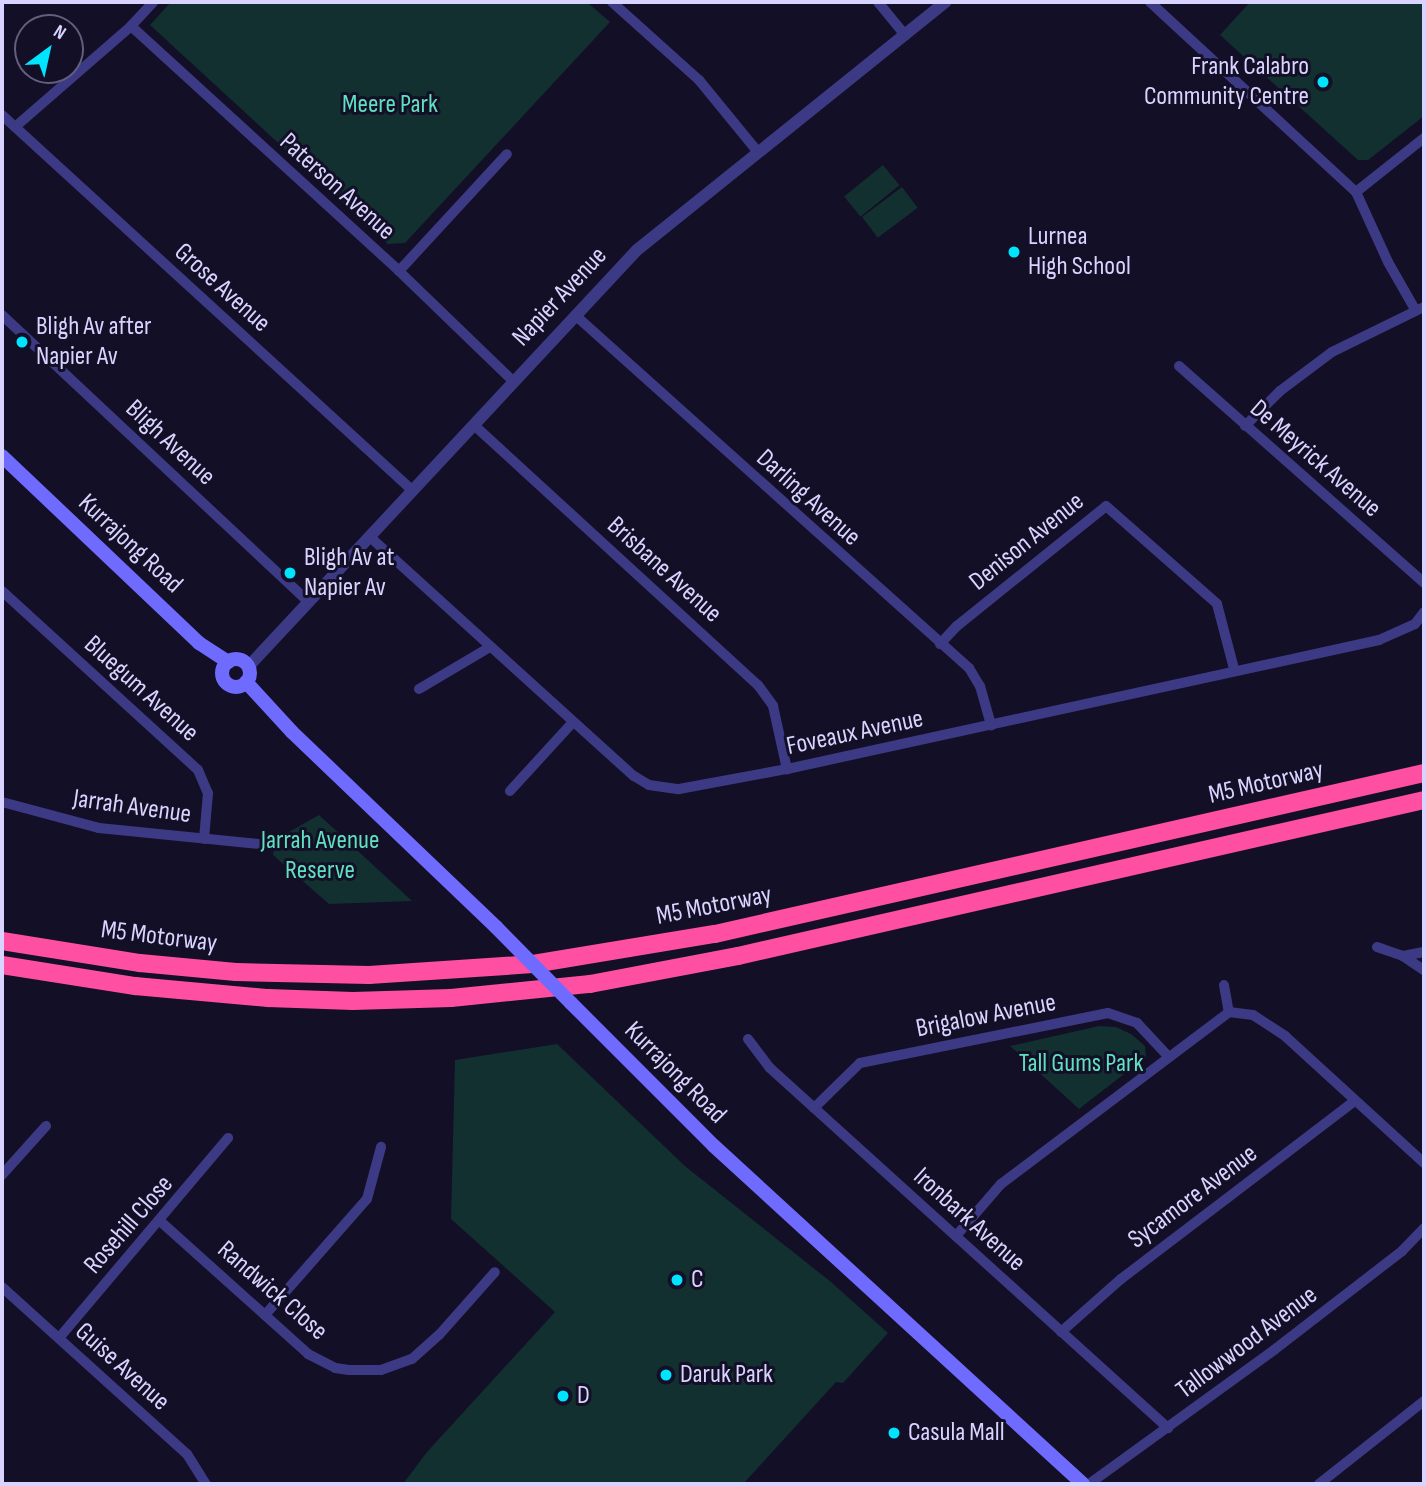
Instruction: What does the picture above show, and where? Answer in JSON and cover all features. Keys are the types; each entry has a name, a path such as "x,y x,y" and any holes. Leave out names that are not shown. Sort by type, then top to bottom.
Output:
{"highway":[{"name":"M5 Motorway","path":"2,941 127,961 236,972 369,975 533,964 715,934 1424,773"},
{"name":"M5 Motorway","path":"2,965 135,986 268,998 438,998 590,984 738,956 1424,800"}],"main road":[{"name":"Kurrajong Road","path":"4,462 199,643 228,662"},
{"path":"239,660 248,667 249,677 238,687 227,683 222,672 228,662 239,660"},
{"name":"Kurrajong Road","path":"246,682 292,732 496,927 714,1146 1083,1484"}],"street":[{"path":"15,127 131,26 153,2"},
{"path":"612,2 699,80 758,152"},
{"path":"878,2 905,35"},
{"name":"Napier Avenue","path":"248,667 644,243 946,2"},
{"path":"1150,2 1356,192 1388,262 1420,309 1332,352 1280,391 1245,425"},
{"name":"Paterson Avenue","path":"131,26 398,271 513,381"},
{"name":"Grose Avenue","path":"2,115 414,491"},
{"path":"1356,192 1424,138"},
{"path":"398,271 507,154"},
{"name":"Darling Avenue","path":"575,314 976,677 991,725"},
{"name":"Bligh Avenue","path":"2,315 309,602"},
{"name":"De Meyrick Avenue","path":"1179,366 1424,583"},
{"name":"Brisbane Avenue","path":"475,426 758,685 772,706 787,769"},
{"name":"Denison Avenue","path":"940,644 957,626 1106,506 1217,604 1234,669"},
{"name":"Foveaux Avenue","path":"370,537 634,776 649,785 678,789 787,769 1234,669 1379,640 1415,624 1424,612"},
{"name":"Bluegum Avenue","path":"2,591 198,770 208,793 204,839"},
{"path":"419,689 490,647"},
{"path":"510,791 573,722"},
{"name":"Jarrah Avenue","path":"2,802 99,828 258,844"},
{"path":"1377,947 1404,956 1424,970"},
{"path":"1404,956 1424,952"},
{"path":"1224,985 1229,1012"},
{"path":"956,1236 1001,1184 1229,1012 1253,1015 1285,1036 1424,1163"},
{"name":"Brigalow Avenue","path":"814,1108 860,1063 1108,1013 1137,1023 1168,1056"},
{"name":"Ironbark Avenue","path":"748,1039 760,1059 1168,1428"},
{"name":"Sycamore Avenue","path":"1061,1332 1121,1279 1355,1101"},
{"path":"2,1175 46,1126"},
{"name":"Rosehill Close","path":"59,1338 228,1138"},
{"path":"265,1315 367,1199 380,1147"},
{"name":"Randwick Close","path":"160,1221 321,1361 349,1370 381,1370 412,1359 427,1347 495,1272"},
{"name":"Tallowwood Avenue","path":"1089,1484 1168,1428 1402,1251 1424,1228"},
{"name":"Guise Avenue","path":"2,1287 187,1454 206,1484"},
{"path":"1319,1484 1424,1401"}],"green space":[{"name":"Meere Park","path":"171,2 587,2 610,22 405,243 388,244 150,25"},
{"path":"1250,2 1424,2 1424,116 1368,160 1358,160 1220,35"},
{"path":"883,165 899,185 861,217 844,196"},
{"path":"902,187 918,208 878,238 862,217"},
{"name":"Jarrah Avenue Reserve","path":"319,815 412,901 329,904 273,855 275,840"},
{"name":"Tall Gums Park","path":"1099,1026 1116,1027 1131,1034 1145,1046 1146,1057 1079,1109 1010,1046"},
{"path":"557,1044 686,1167 831,1282 888,1333 843,1383 836,1382 743,1484 403,1484 427,1452 555,1312 451,1219 455,1060"}],"place":[{"name":"Frank Calabro Community Centre","path":"1323,82"},
{"name":"Lurnea High School","path":"1014,252"},
{"name":"Bligh Av after Napier Av","path":"22,342"},
{"name":"Bligh Av at Napier Av","path":"290,573"},
{"name":"C","path":"677,1280"},
{"name":"Daruk Park","path":"666,1375"},
{"name":"D","path":"563,1396"},
{"name":"Casula Mall","path":"894,1433"}]}
